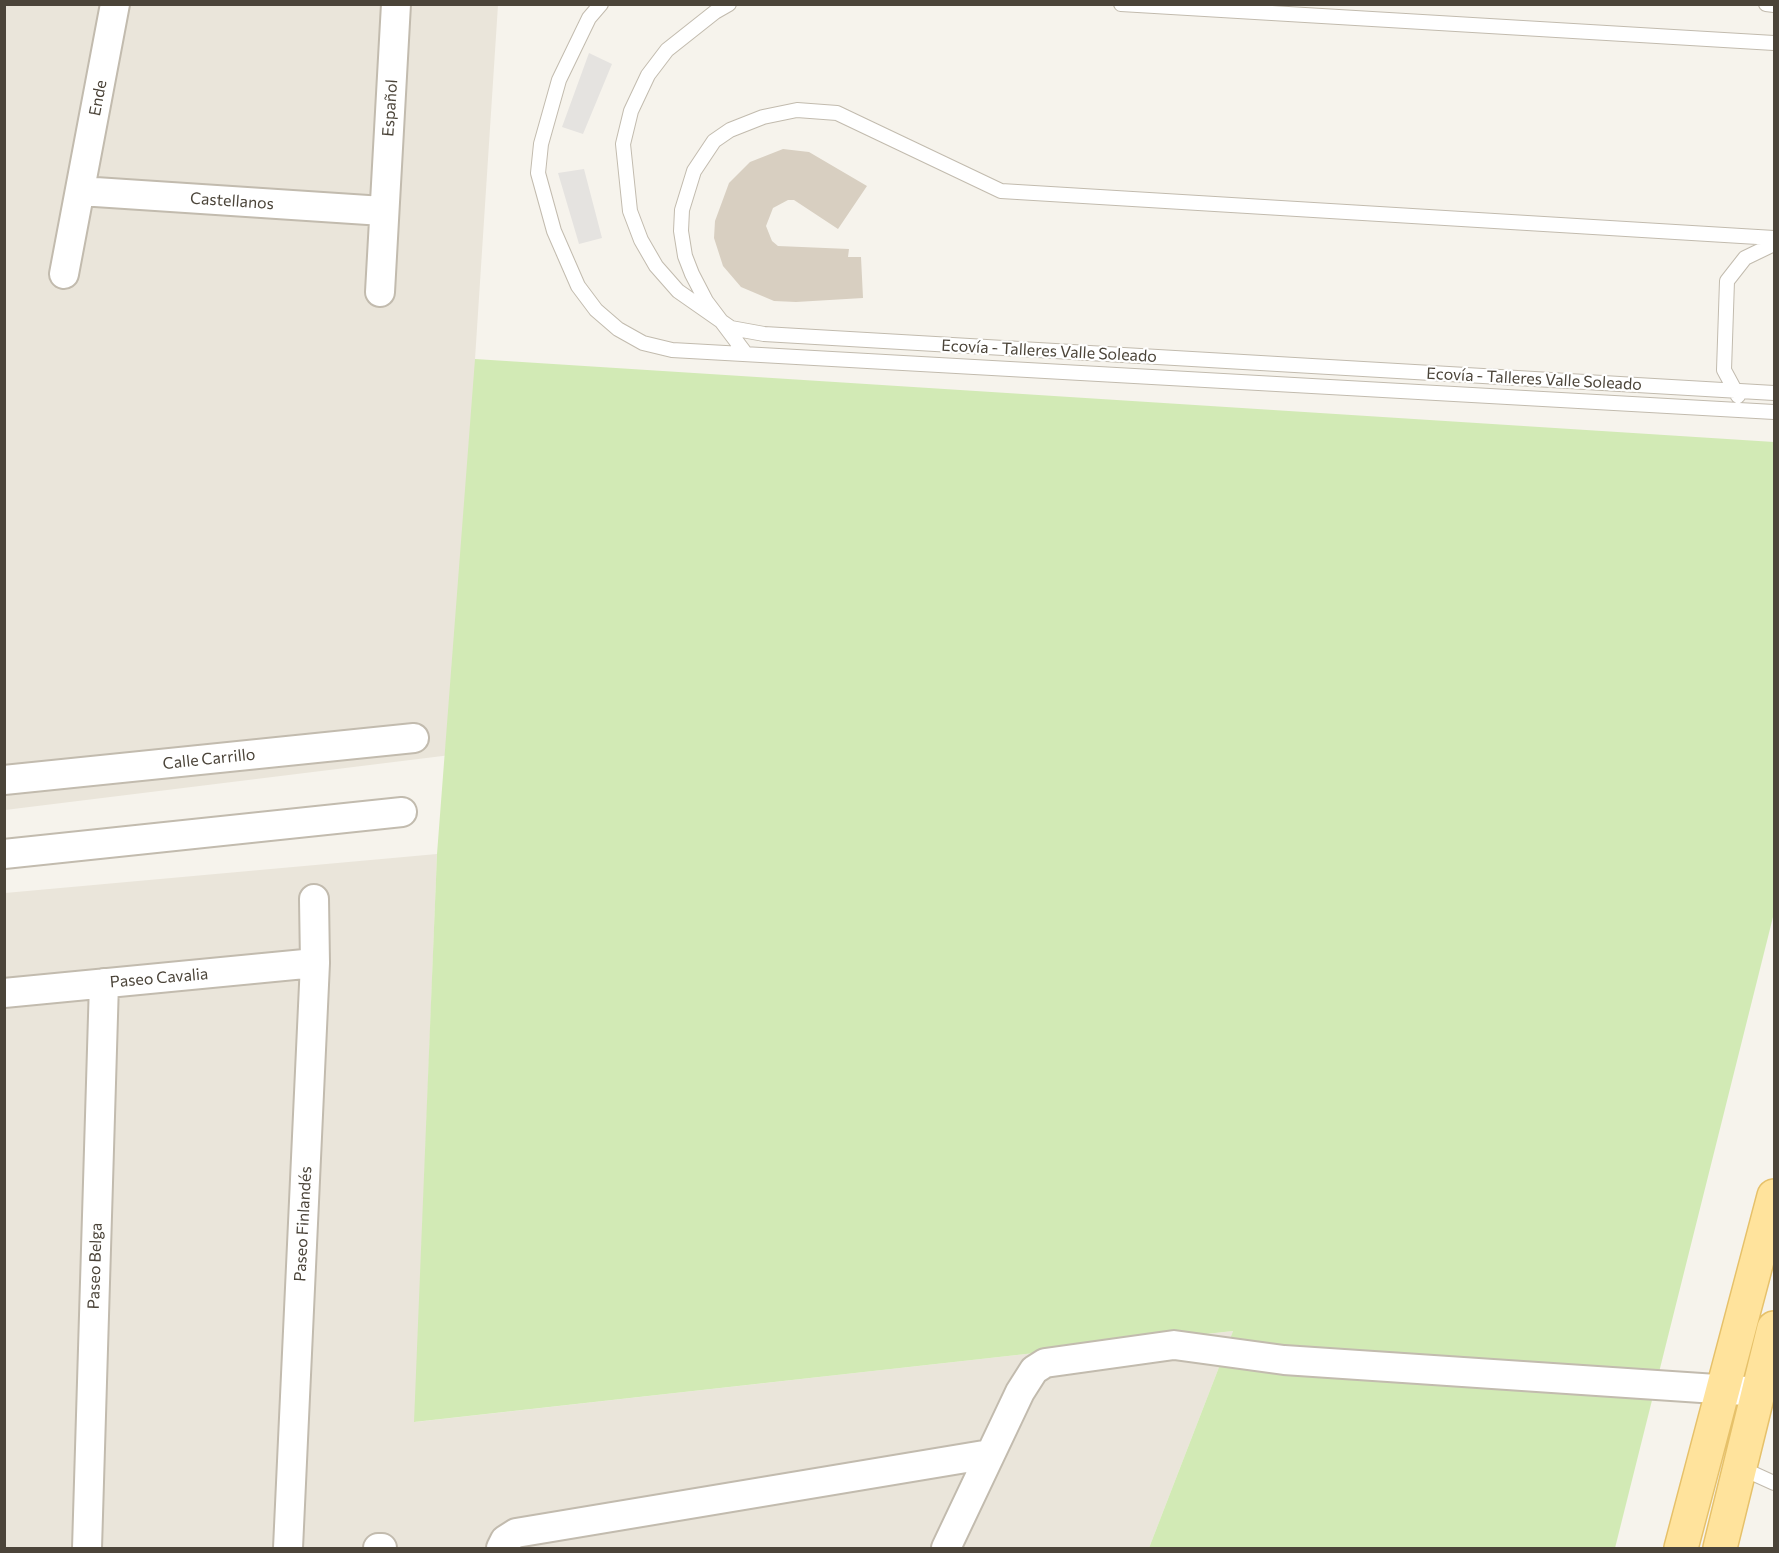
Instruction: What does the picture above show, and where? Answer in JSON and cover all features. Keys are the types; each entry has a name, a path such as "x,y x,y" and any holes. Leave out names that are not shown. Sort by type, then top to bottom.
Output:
{"main road":[{"path":"1681,1548 1774,1196"},
{"path":"1720,1548 1774,1328"}],"street":[{"name":"Ende","path":"64,274 115,4"},
{"name":"Español","path":"380,292 396,4"},
{"name":"Castellanos","path":"80,191 383,211"},
{"name":"Calle Carrillo","path":"4,780 414,738"},
{"path":"4,854 402,812"},
{"name":"Paseo Finlandés","path":"288,1548 315,963 314,899"},
{"name":"Paseo Cavalia","path":"4,993 315,963"},
{"name":"Paseo Belga","path":"87,1548 104,983"},
{"path":"946,1548 1020,1392 1034,1370 1045,1363 1174,1345 1284,1360 1759,1392"},
{"path":"501,1548 504,1540 516,1533 990,1454"}],"lane":[{"path":"601,4 589,18 559,80 541,144 538,172 544,203 565,260 578,286 596,310 618,329 643,343 672,350 1774,412"},
{"name":"Ecovía - Talleres Valle Soleado","path":"729,4 682,37 667,50 654,67 632,111 623,144 625,181 630,211 641,240 656,266 678,291 731,328 764,334 1774,393"},
{"path":"1121,4 1774,43"},
{"path":"1766,4 1774,5"},
{"path":"746,354 706,301 685,256 681,231 687,190 694,171 714,141 753,120 796,110 837,113 1001,191 1774,238"},
{"path":"1754,411 1733,390 1724,370 1727,281 1745,258 1774,244"},
{"path":"1741,1468 1774,1483"}],"shaded area":[{"path":"4,5 498,5 475,359 475,752 5,810"},
{"path":"589,53 612,64 583,134 562,127"},
{"path":"584,169 602,238 579,244 558,173"},
{"path":"437,854 415,1422 1233,1331 1149,1548 5,1548 5,893"}],"green space":[{"path":"475,359 1774,442 1774,913 1615,1548 1149,1548 1233,1331 414,1422 437,854"}],"building":[{"path":"783,149 809,152 867,186 838,229 794,200 788,200 773,208 766,226 772,241 778,246 849,249 848,257 861,257 863,298 774,301 741,287 723,266 714,238 715,221 729,183 750,162"}]}
